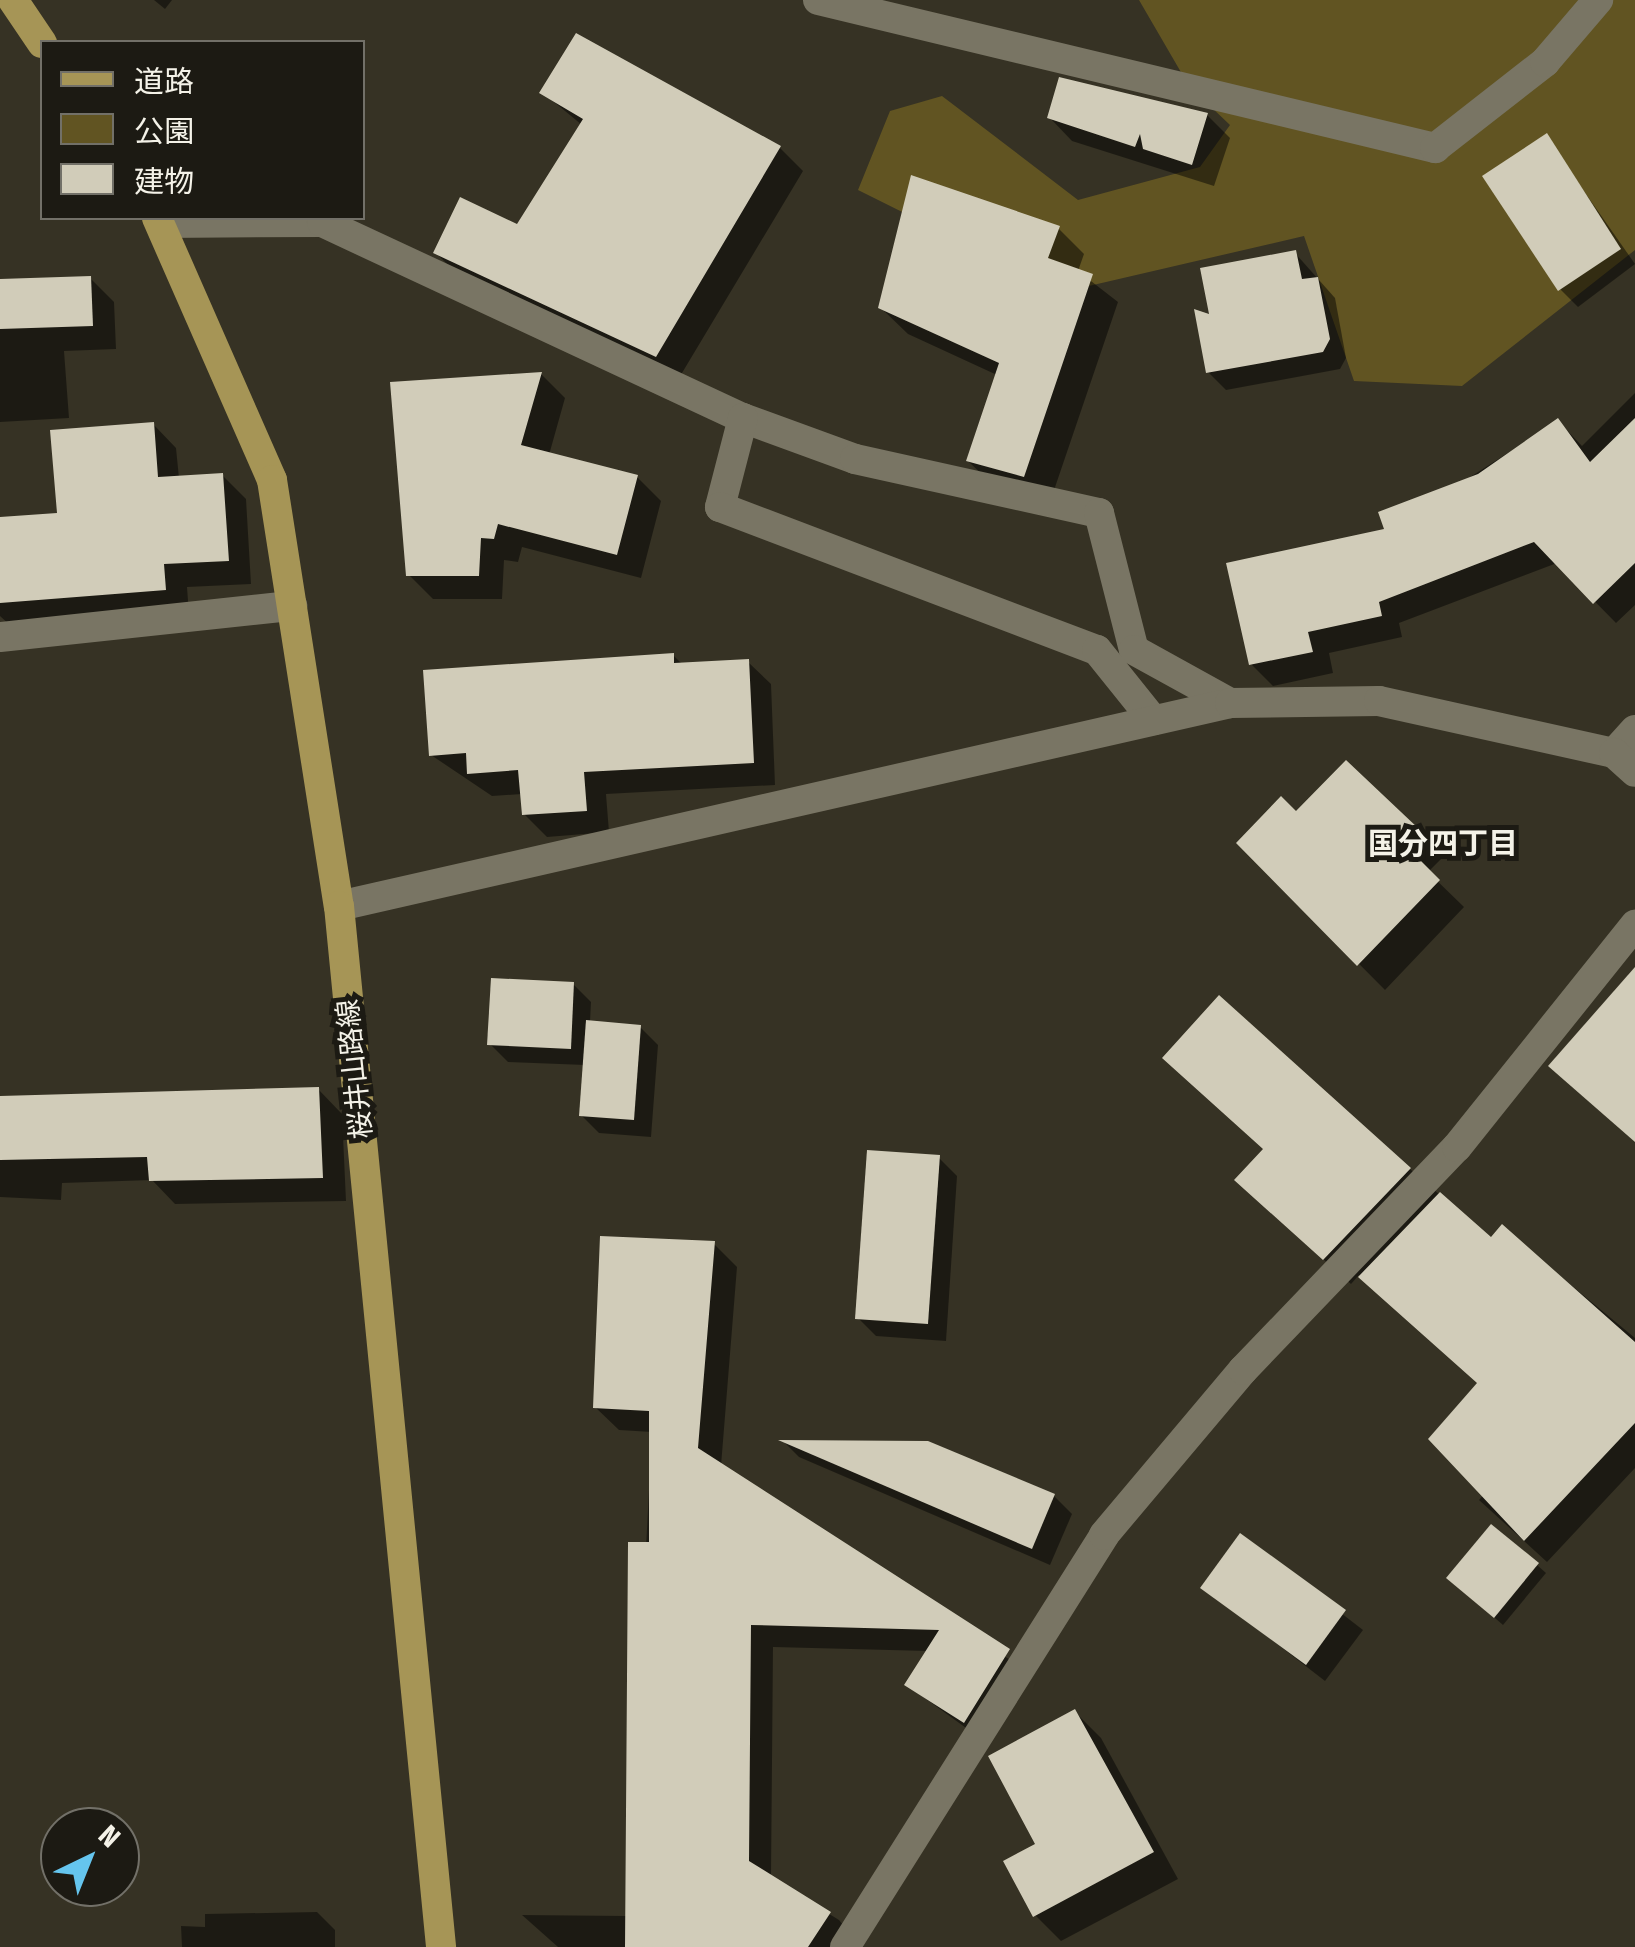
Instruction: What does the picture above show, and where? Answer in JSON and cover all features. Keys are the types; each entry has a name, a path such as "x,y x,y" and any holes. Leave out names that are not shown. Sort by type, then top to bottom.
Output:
{"main road":[{"path":"13,0 40,40"},
{"name":"桜井山路線","path":"159,220 272,480 339,906 441,1947"}],"street":[{"path":"818,0 1436,148 1545,62 1598,0"},
{"path":"159,220 322,222 743,418 855,459 1100,513 1134,650 1230,703"},
{"path":"743,418 720,507 1097,650 1153,720"},
{"path":"0,637 292,606"},
{"path":"339,906 1230,703 1379,702 1625,762 1635,730"},
{"path":"846,1947 1104,1535 1243,1370 1457,1147 1635,925"}],"green space":[{"path":"1139,0 1635,0 1635,250 1462,386 1354,381 1304,236 1063,292 858,190 890,111 942,96 1078,200 1200,167 1230,125 1189,86"}],"building":[{"path":"576,33 781,146 656,357 433,253 460,197 517,224 583,119 539,93"},
{"path":"1059,77 1208,113 1192,165 1143,149 1140,134 1135,147 1047,118"},
{"path":"1547,133 1621,249 1558,291 1482,176"},
{"path":"911,175 1060,226 1048,258 1093,274 1024,477 966,461 999,363 878,308"},
{"path":"1296,250 1302,279 1318,277 1330,339 1323,352 1206,373 1194,309 1209,314 1200,268"},
{"path":"91,276 93,326 0,329 0,279"},
{"path":"542,372 521,445 638,475 617,555 498,524 494,539 481,538 479,576 406,576 390,382"},
{"path":"1558,418 1590,462 1635,418 1635,563 1593,604 1534,542 1379,602 1382,616 1308,632 1313,652 1249,665 1226,563 1384,529 1378,512 1478,474"},
{"path":"154,422 158,477 223,473 229,561 164,564 166,590 0,603 0,517 57,513 50,430"},
{"path":"674,653 674,663 749,659 754,763 584,772 587,811 522,815 518,770 467,774 466,753 429,756 423,670"},
{"path":"1346,760 1419,829 1404,844 1440,880 1357,966 1236,843 1281,796 1296,811"},
{"path":"1635,967 1635,1142 1548,1066"},
{"path":"491,978 574,982 571,1049 487,1045"},
{"path":"1219,995 1411,1168 1323,1260 1234,1180 1263,1149 1162,1058"},
{"path":"586,1020 641,1025 634,1120 579,1116"},
{"path":"319,1087 323,1178 149,1181 147,1157 0,1160 0,1096"},
{"path":"867,1150 940,1155 928,1324 855,1319"},
{"path":"1440,1192 1491,1237 1502,1224 1635,1342 1635,1423 1524,1541 1428,1439 1477,1383 1358,1277"},
{"path":"600,1236 715,1241 698,1448 1010,1649 964,1723 904,1685 939,1630 751,1625 749,1861 831,1912 808,1947 625,1947 628,1542 649,1542 649,1411 593,1408"},
{"path":"778,1440 928,1441 1055,1494 1032,1549"},
{"path":"1491,1524 1539,1563 1494,1618 1446,1578"},
{"path":"1240,1533 1346,1610 1306,1665 1200,1588"},
{"path":"1075,1709 1154,1852 1033,1917 1003,1861 1035,1844 988,1756"}],"district":[{"name":"国分四丁目","path":"1443,844"}]}
